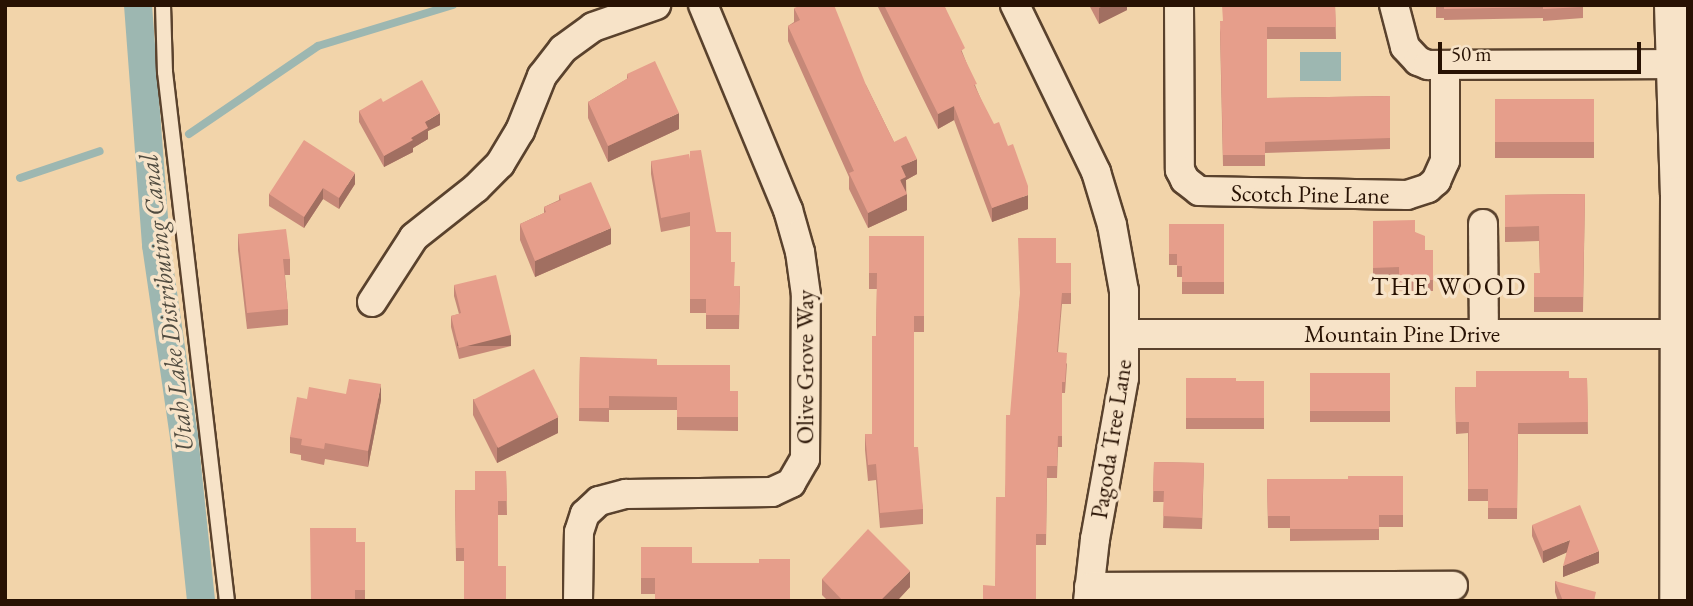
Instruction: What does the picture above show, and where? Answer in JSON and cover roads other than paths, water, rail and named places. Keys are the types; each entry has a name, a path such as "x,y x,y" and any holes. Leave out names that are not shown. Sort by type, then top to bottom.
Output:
{"street":[{"path":"372,302 414,237 476,188 500,164 520,131 542,76 564,49 593,27 656,5"},
{"name":"Olive Grove Way","path":"578,601 579,532 585,514 599,500 625,494 772,492 791,483 805,459 806,295 800,252 788,210 703,5"},
{"name":"Pagoda Tree Lane","path":"1016,5 1096,172 1119,257 1126,334 1122,399 1095,539 1088,594"},
{"name":"Scotch Pine Lane","path":"1179,5 1179,164 1185,180 1199,191 1407,195 1436,181 1445,161 1445,66"},
{"path":"1394,5 1402,38 1411,55 1428,65 1676,64"},
{"path":"1672,5 1683,194 1677,334 1677,601"},
{"path":"1483,223 1483,334"},
{"name":"Mountain Pine Drive","path":"1126,334 1677,334"},
{"path":"1088,594 1453,586"}],"lane":[{"path":"163,5 165,72 227,601"}],"water":[{"path":"1300,52 1341,52 1341,81 1300,81"}],"waterway":[{"name":"Utah Lake Distributing Canal","path":"138,5 156,245 184,436 201,601"},
{"path":"189,134 318,46 453,5"},
{"path":"20,178 100,151"}],"district":[{"name":"THE WOOD","path":"1449,287"}]}
